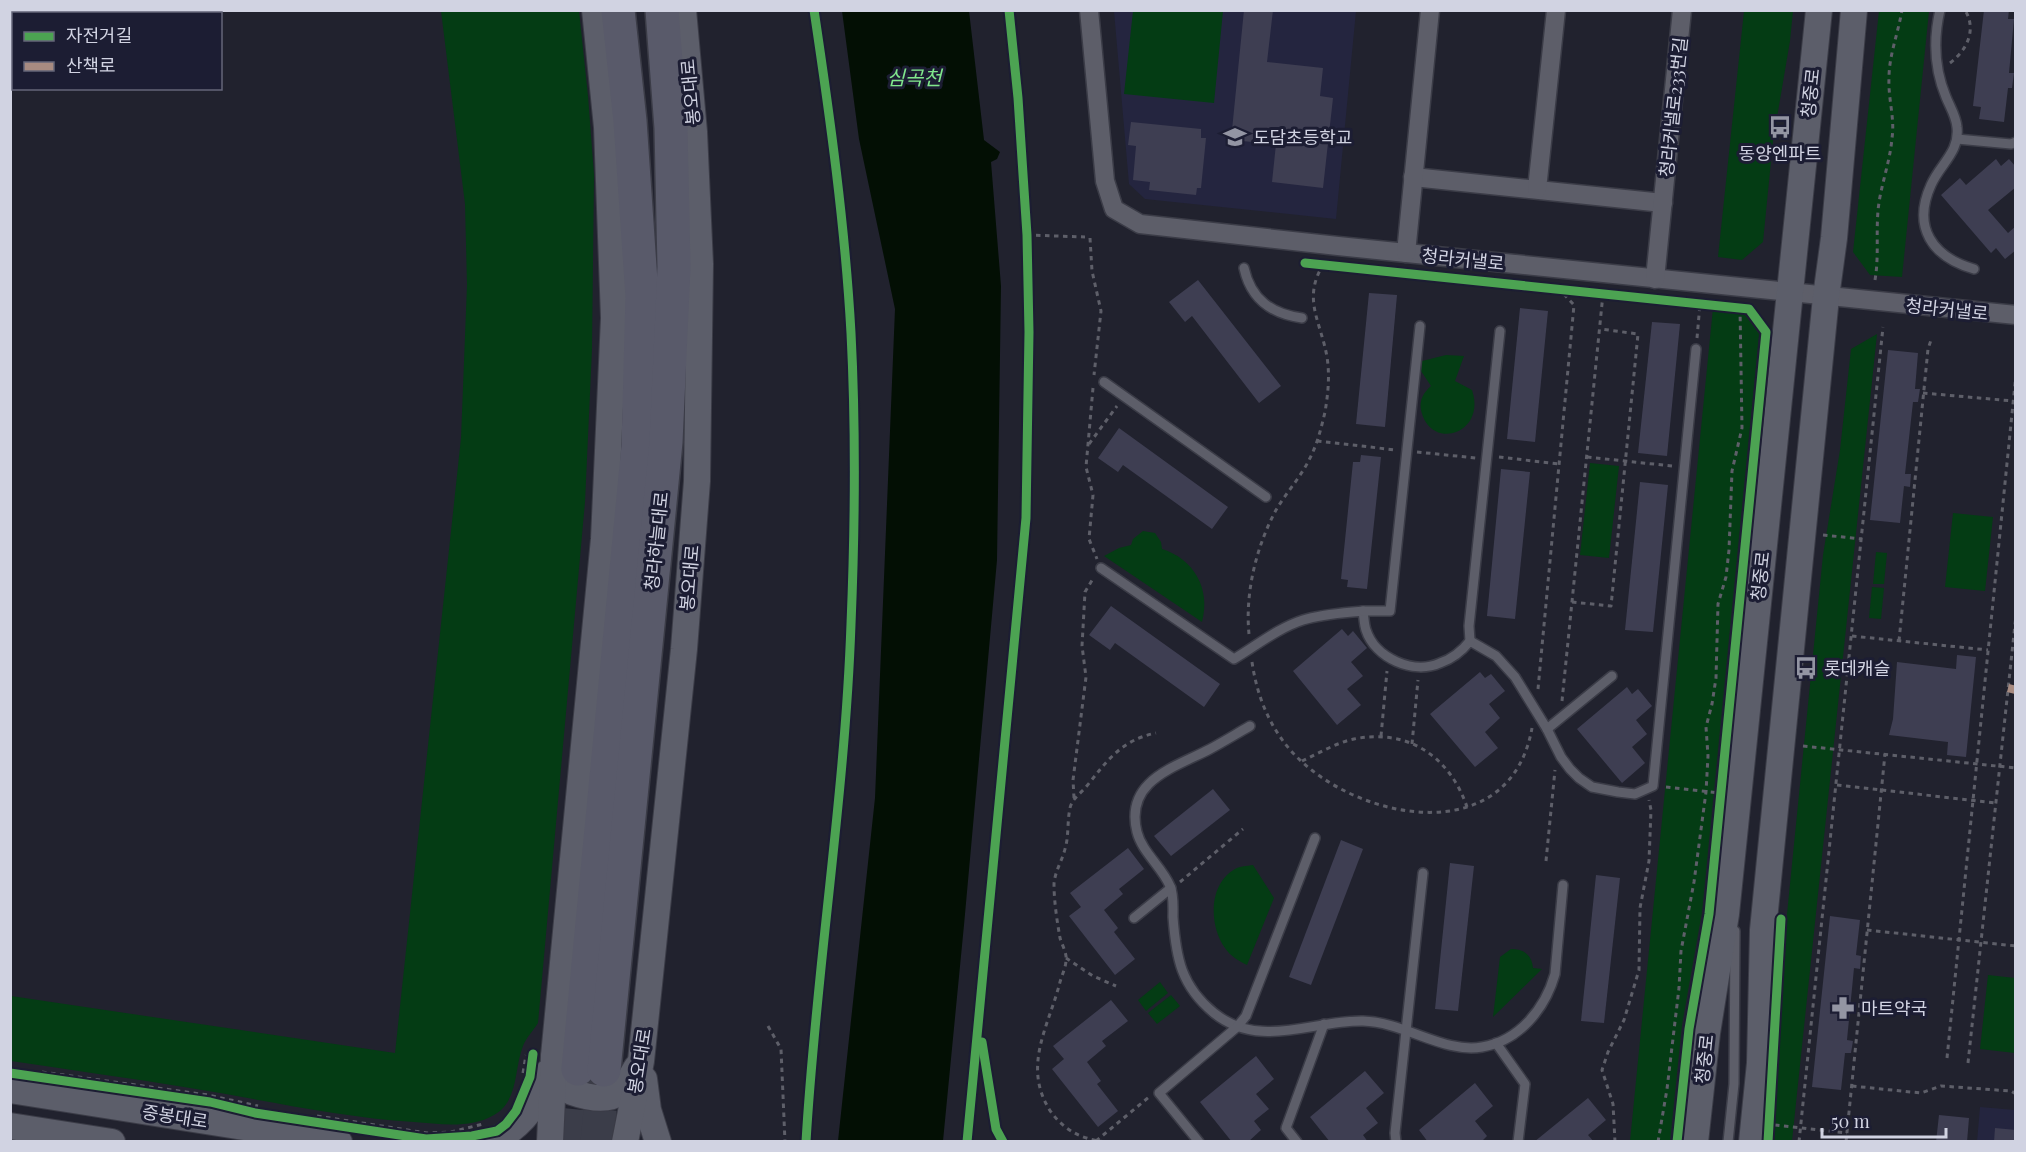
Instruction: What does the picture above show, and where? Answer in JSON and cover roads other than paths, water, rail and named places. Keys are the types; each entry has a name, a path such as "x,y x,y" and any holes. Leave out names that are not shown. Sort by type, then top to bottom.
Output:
{"highway":[{"name":"청라하늘대로","path":"559,1061 638,435 642,296 630,121 618,10"},
{"name":"청라하늘대로","path":"559,1061 666,442 674,267 671,128 663,10"}],"street":[{"path":"550,1142 604,539 614,330 607,127 595,10"},
{"name":"봉오대로","path":"625,1142 641,1060 684,649 697,481 700,264 694,132 683,10"},
{"name":"청라커낼로","path":"1089,10 1105,182 1114,209 1140,224 2016,315"},
{"path":"1406,253 1430,10"},
{"path":"1537,189 1556,10"},
{"name":"청라커낼로233번길","path":"1655,279 1682,10"},
{"name":"청중로","path":"1695,1142 1707,1033 1726,914 1733,851 1819,10"},
{"name":"청중로","path":"1766,1129 1760,1063 1763,930 1826,297 1834,238 1854,10"},
{"name":"청라커낼로233번길","path":"1413,177 1663,202"},
{"path":"559,1061 572,1092 587,1097 604,1097 620,1092 641,1060"},
{"path":"641,1060 648,1110 658,1142"},
{"path":"499,1131 528,1116 559,1061"},
{"name":"중봉대로","path":"25,1079 339,1142"},
{"path":"10,1126 112,1142"}],"lane":[{"path":"1940,10 1935,35 1937,71 1956,119 1957,139 1948,161 1932,182 1925,201 1924,221 1929,239 1939,252 1956,263 1974,268"},
{"path":"1957,139 2011,144 2016,142"},
{"path":"1244,268 1250,285 1270,308 1286,316 1302,318"},
{"path":"1101,568 1234,659 1301,621 1317,616 1363,611 1390,611 1420,326"},
{"path":"1470,641 1469,626 1500,331"},
{"path":"1470,641 1496,656 1515,677 1570,770 1592,787 1604,790 1635,794 1649,788 1696,349"},
{"path":"1104,382 1266,497"},
{"path":"1363,611 1365,630 1372,644 1381,654 1396,662 1420,666 1438,664 1452,657 1470,641"},
{"path":"1547,729 1612,676"},
{"path":"1250,726 1209,750 1163,771 1148,784 1141,794 1135,822 1137,834 1171,888 1178,963 1192,991 1226,1022 1237,1027 1263,1032 1280,1032 1324,1024 1363,1021 1388,1024 1454,1046 1476,1048 1496,1042 1522,1028 1533,1018 1547,996 1555,974 1563,885"},
{"path":"1199,1142 1159,1093 1237,1027 1246,1016 1315,838"},
{"path":"1728,1142 1734,1084 1733,851"},
{"path":"1396,1142 1423,873"},
{"path":"1134,918 1171,888"},
{"path":"1298,1142 1286,1128 1324,1024"},
{"path":"1496,1042 1526,1084 1518,1142"}],"water":[{"name":"심곡천","path":"842,11 969,11 984,140 1000,152 997,159 991,162 1001,286 997,560 943,1141 838,1141 875,798 895,309 859,139"}],"tunnel":[{"path":"571,1142 578,1069"},
{"path":"597,1142 604,1070"}],"place":[{"name":"동양엔파트","path":"1780,127"},
{"name":"도담초등학교","path":"1235,137"},
{"name":"롯데캐슬","path":"1806,668"},
{"name":"마트약국","path":"1843,1008"}]}
